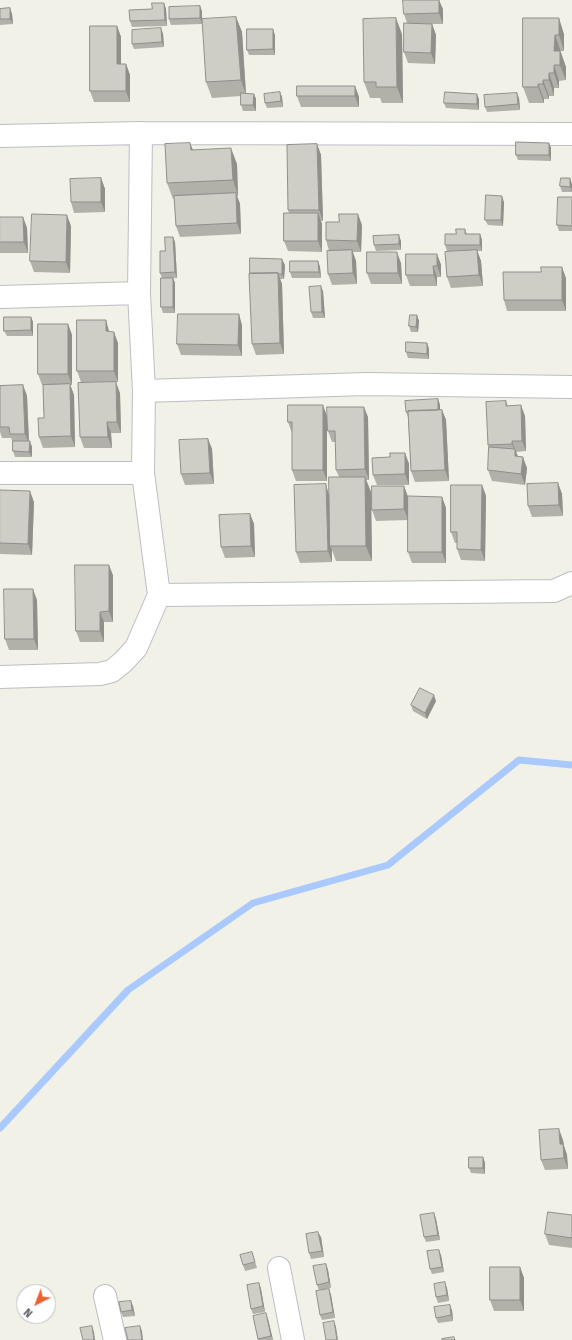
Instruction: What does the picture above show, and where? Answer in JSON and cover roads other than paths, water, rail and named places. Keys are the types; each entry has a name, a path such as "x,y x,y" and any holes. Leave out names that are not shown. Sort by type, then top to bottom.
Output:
{"street":[{"path":"0,677 100,674 112,671 136,648 159,595 143,473 144,391 139,293 140,133"},
{"path":"0,136 140,133 572,134"},
{"path":"0,298 139,293"},
{"path":"144,391 366,384 572,387"},
{"path":"0,473 143,473"},
{"path":"159,595 554,591 572,583"},
{"path":"279,1268 293,1340"},
{"path":"105,1296 115,1340"}],"waterway":[{"path":"0,1128 128,990 253,903 388,865 519,760 572,765"}]}
